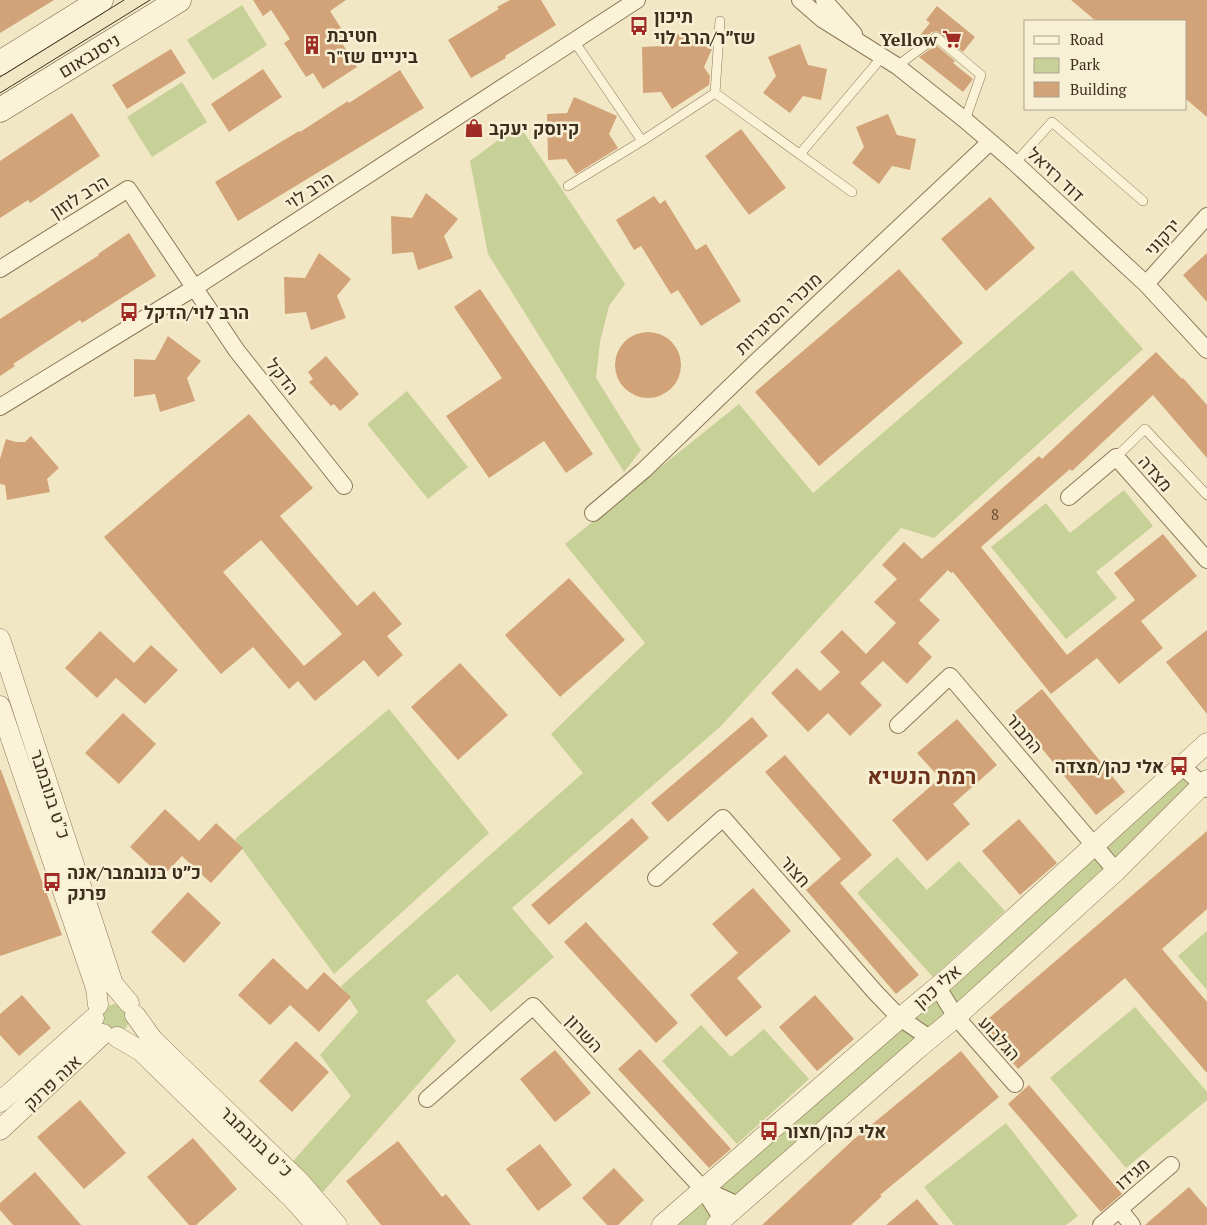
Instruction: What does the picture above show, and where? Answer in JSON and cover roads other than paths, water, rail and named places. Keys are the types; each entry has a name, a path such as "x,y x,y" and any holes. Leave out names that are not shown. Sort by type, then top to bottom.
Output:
{"main road":[{"path":"0,63 101,0"},
{"name":"ניסנבאום","path":"0,110 179,0"}],"street":[{"name":"הרב לוי","path":"0,407 194,288 637,0"},
{"name":"דוד רזיאל","path":"820,5 864,45 897,66 1015,163 1146,284 1207,350"},
{"name":"מוכרי הסיגריות","path":"593,513 644,470 990,142"},
{"name":"הרב לוזון","path":"0,269 128,188 194,288"},
{"name":"ירקוני","path":"1146,284 1207,216"},
{"name":"הדקל","path":"194,288 237,351 344,486"},
{"name":"מצדה","path":"1069,497 1116,457 1207,560"},
{"name":"כ\"ט בנובמבר","path":"0,639 113,984 153,1040 300,1182 337,1225"},
{"name":"התבור","path":"898,725 950,676 1116,870"},
{"name":"כ\"ט בנובמבר","path":"0,706 96,988 103,1024 141,1051 293,1199 316,1225"},
{"name":"אלי כהן","path":"671,1222 703,1189 930,992 1207,743"},
{"path":"1182,766 1206,784"},
{"name":"אלי כהן","path":"719,1222 915,1051 956,1018 1206,784"},
{"name":"חצור","path":"656,878 723,818 900,1018 931,1039"},
{"name":"הגלבוע","path":"930,992 1015,1084"},
{"path":"118,997 132,1009 131,1029 124,1035 103,1024 104,999 118,997"},
{"name":"השרון","path":"427,1099 533,1006 703,1189 719,1222"},
{"name":"חצור","path":"900,1018 915,1051"},
{"name":"אנה פרנק","path":"0,1102 103,1024"},
{"name":"אנה פרנק","path":"0,1130 103,1024"},
{"name":"מגידו","path":"1101,1225 1171,1165"},
{"name":"השרון","path":"703,1189 738,1205"},
{"name":"מגידו","path":"1120,1210 1132,1225"}],"lane":[{"path":"716,93 720,21"},
{"path":"897,66 936,38 981,74 965,120"},
{"path":"574,41 642,141"},
{"path":"800,154 882,57"},
{"path":"568,186 716,93"},
{"path":"716,93 852,192"},
{"path":"1015,163 1052,122 1143,201"},
{"path":"1116,457 1145,429 1207,495"}],"tram line":[{"path":"0,77 124,0"},
{"path":"0,93 150,0"}],"place":[{"name":"תיכון שז״ר/הרב לוי","path":"639,26"},
{"name":"Yellow","path":"952,39"},
{"name":"חטיבת ביניים שז\"ר","path":"312,45"},
{"name":"קיוסק יעקב","path":"474,128"},
{"name":"הרב לוי/הדקל","path":"129,312"},
{"name":"אלי כהן/מצדה","path":"1179,766"},
{"name":"כ״ט בנובמבר/אנה פרנק","path":"52,882"},
{"name":"אלי כהן/חצור","path":"769,1131"}],"district":[{"name":"רמת הנשיא","path":"922,775"}]}
